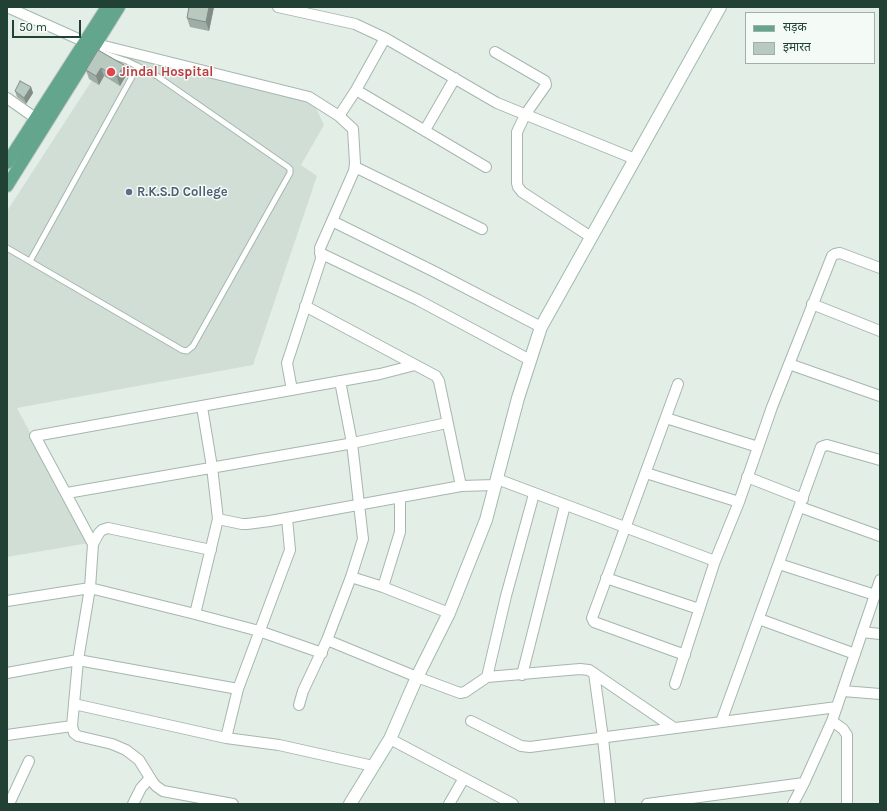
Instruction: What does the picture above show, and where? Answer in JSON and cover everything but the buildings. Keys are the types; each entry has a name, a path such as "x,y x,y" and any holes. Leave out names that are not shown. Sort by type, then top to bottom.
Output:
{"main road":[{"path":"7,186 46,124 91,45 107,7"},
{"path":"7,163 35,118 120,7"}],"street":[{"path":"7,7 91,45 309,97 339,116 354,131 354,171 320,248 321,259 287,363 292,390"},
{"path":"278,7 355,24 385,38 497,103 634,159"},
{"path":"350,804 390,738 449,613 486,520 518,398 541,327 720,7"},
{"path":"339,116 356,90 385,38"},
{"path":"495,52 546,83 546,86 525,115 517,132 518,187 522,192 591,237"},
{"path":"425,130 455,78"},
{"path":"356,90 486,167"},
{"path":"7,98 46,124"},
{"path":"355,167 482,229"},
{"path":"332,221 541,327"},
{"path":"320,253 418,300 530,360"},
{"path":"675,684 715,561 739,502 812,304 832,256 840,253 880,268"},
{"path":"812,304 880,331"},
{"path":"305,306 436,376 439,381 461,486"},
{"path":"789,364 880,396"},
{"path":"93,544 36,436 380,374 415,365"},
{"path":"299,705 303,691 327,640 363,539 352,443 340,381"},
{"path":"678,384 592,616 594,622 685,654"},
{"path":"195,614 218,519 212,467 202,407"},
{"path":"666,418 758,447"},
{"path":"67,493 352,443 447,423"},
{"path":"721,722 802,503 821,447 827,445 880,460"},
{"path":"646,473 739,502"},
{"path":"748,477 802,503 880,536"},
{"path":"218,519 242,524 287,518 461,486 496,482 565,505 715,561"},
{"path":"487,677 506,596 534,494"},
{"path":"383,587 400,532 400,498"},
{"path":"522,675 565,505"},
{"path":"226,738 238,689 290,550 287,518"},
{"path":"211,550 108,528 102,530 93,544 90,588 78,660 72,726 74,733 78,736 112,744 126,750 139,760 156,786 163,791 199,801 233,804"},
{"path":"779,564 875,595"},
{"path":"351,576 449,613"},
{"path":"606,578 699,609"},
{"path":"793,804 832,721 880,580"},
{"path":"7,601 90,588 259,631 322,652"},
{"path":"759,619 855,654"},
{"path":"862,632 880,634"},
{"path":"327,640 417,678 463,693 487,677 580,669 589,670 674,728"},
{"path":"7,673 78,660 238,689"},
{"path":"594,673 610,804"},
{"path":"842,691 880,694"},
{"path":"74,704 226,738 279,745 373,766"},
{"path":"471,721 525,747 837,707"},
{"path":"832,721 843,729 847,735 847,804"},
{"path":"7,735 72,726"},
{"path":"390,738 513,804"},
{"path":"9,804 11,793 29,761"},
{"path":"133,804 141,788 150,778"},
{"path":"449,804 464,778"},
{"path":"647,804 804,783"}],"lane":[{"path":"7,248 182,350 187,351 193,346 290,173 289,168 282,162 157,76 91,45"},
{"path":"30,261 138,66"}],"shaded area":[{"path":"111,51 312,99 324,125 301,165 317,176 253,365 17,408 89,543 7,557 7,211"}],"place":[{"name":"Jindal Hospital","path":"111,72"},
{"name":"R.K.S.D College","path":"129,192"}]}
